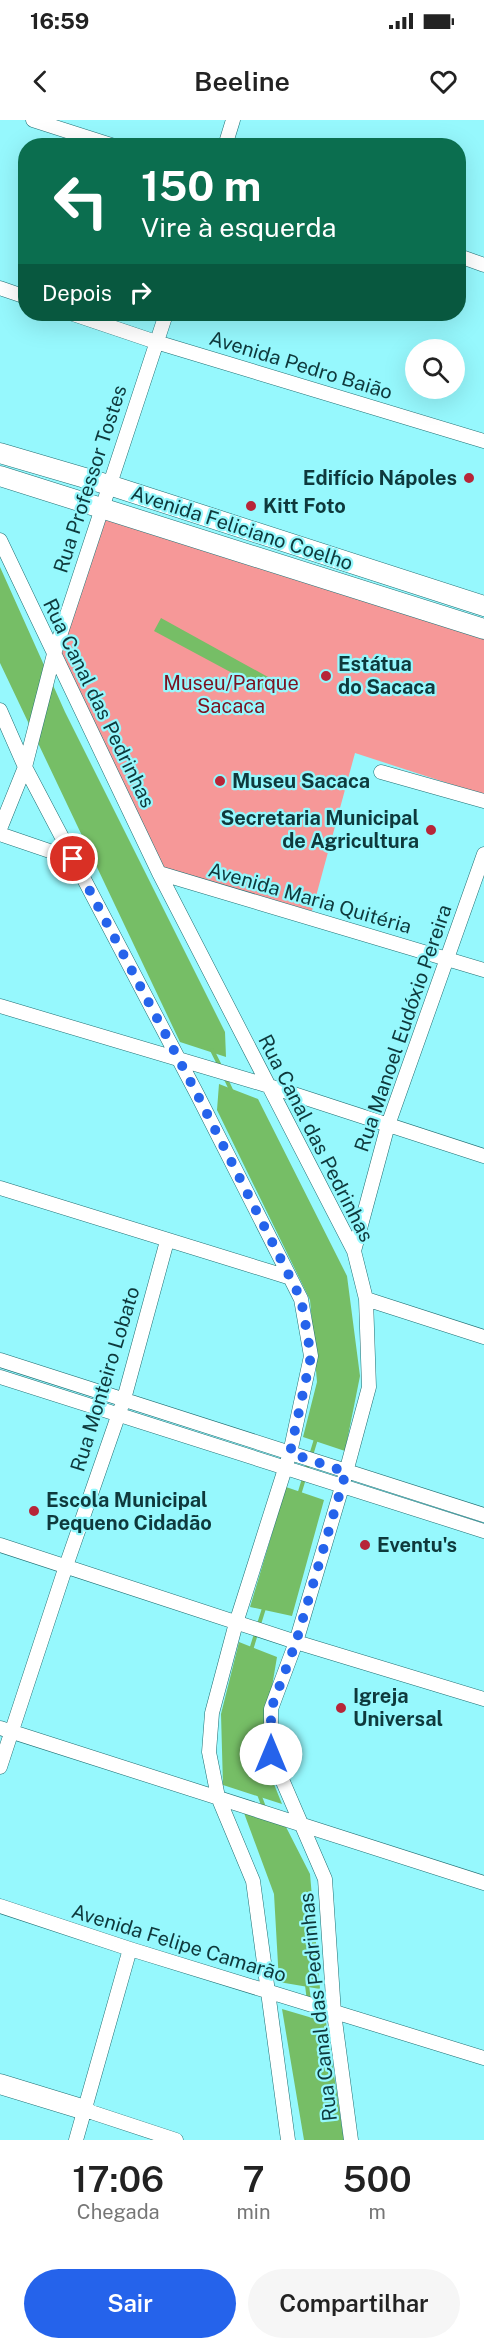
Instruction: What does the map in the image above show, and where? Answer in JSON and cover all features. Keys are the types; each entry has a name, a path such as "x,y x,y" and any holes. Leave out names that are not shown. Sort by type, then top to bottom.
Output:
{"street":[{"path":"33,120 89,138"},
{"path":"227,138 233,120"},
{"path":"466,259 484,265"},
{"path":"0,288 18,294"},
{"name":"Avenida Pedro Baião","path":"94,321 484,441"},
{"name":"Rua Professor Tostes","path":"0,832 25,767 54,654 164,321"},
{"name":"Avenida Feliciano Coelho","path":"0,453 109,485 484,606"},
{"name":"Avenida Feliciano Coelho","path":"0,476 484,628"},
{"name":"Rua Canal das Pedrinhas","path":"0,540 159,873 354,1251 366,1299 369,1387 296,1642 271,1709 271,1754 325,1879 329,2011 351,2140"},
{"path":"426,610 431,590"},
{"path":"0,710 25,767 178,1058 301,1299 311,1356 296,1455 212,1713 209,1752 253,1881 274,1993 288,2140"},
{"path":"381,772 484,801"},
{"path":"0,832 73,859"},
{"name":"Rua Manoel Eudóxio Pereira","path":"354,1251 388,1125 484,854"},
{"name":"Avenida Maria Quitéria","path":"159,873 484,970"},
{"path":"0,1006 248,1079 484,1156"},
{"path":"0,1188 288,1277"},
{"name":"Rua Monteiro Lobato","path":"0,1767 6,1730 124,1399 167,1241"},
{"path":"366,1299 484,1337"},
{"path":"0,1360 484,1515"},
{"path":"0,1377 484,1531"},
{"path":"0,1545 296,1642 484,1700"},
{"path":"6,1730 484,1883"},
{"name":"Avenida Felipe Camarão","path":"0,1906 130,1949 484,2058"},
{"path":"76,2140 130,1949"},
{"path":"0,2084 176,2140"}],"green space":[{"name":"Museu/Parque Sacaca","path":"103,511 484,631 484,795 355,753 312,911 161,868 60,651"}],"shaded area":[{"path":"0,567 65,712 225,1032 226,1057 180,1042 0,663"},
{"path":"161,618 268,677 262,689 154,631"},
{"path":"219,1084 258,1099 347,1276 360,1376 345,1451 303,1437 317,1382 310,1300 217,1110"},
{"path":"286,1487 324,1500 292,1616 250,1607"},
{"path":"239,1642 277,1657 261,1752 282,1804 223,1785 221,1714"},
{"path":"244,1813 285,1825 310,1874 320,1989 279,1982 274,1894"},
{"path":"282,2009 326,2022 344,2140 304,2140"}],"waterway":[{"path":"212,1050 221,1068"},
{"path":"225,1077 232,1092"},
{"path":"299,1495 316,1439"},
{"path":"251,1650 265,1605"},
{"path":"259,1794 265,1810"},
{"path":"307,1985 309,2001"}],"place":[{"name":"Edifício Nápoles","path":"469,478"},
{"name":"Kitt Foto","path":"251,506"},
{"name":"Estátua do Sacaca","path":"326,676"},
{"name":"Museu Sacaca","path":"220,781"},
{"name":"Secretaria Municipal de Agricultura","path":"431,830"},
{"name":"Escola Municipal Pequeno Cidadão","path":"34,1511"},
{"name":"Eventu's","path":"365,1545"},
{"name":"Igreja Universal","path":"341,1708"}],"route":[{"path":"73,859 197,1094 301,1299 311,1356 290,1453 346,1472 296,1642 271,1709 271,1754"}]}
